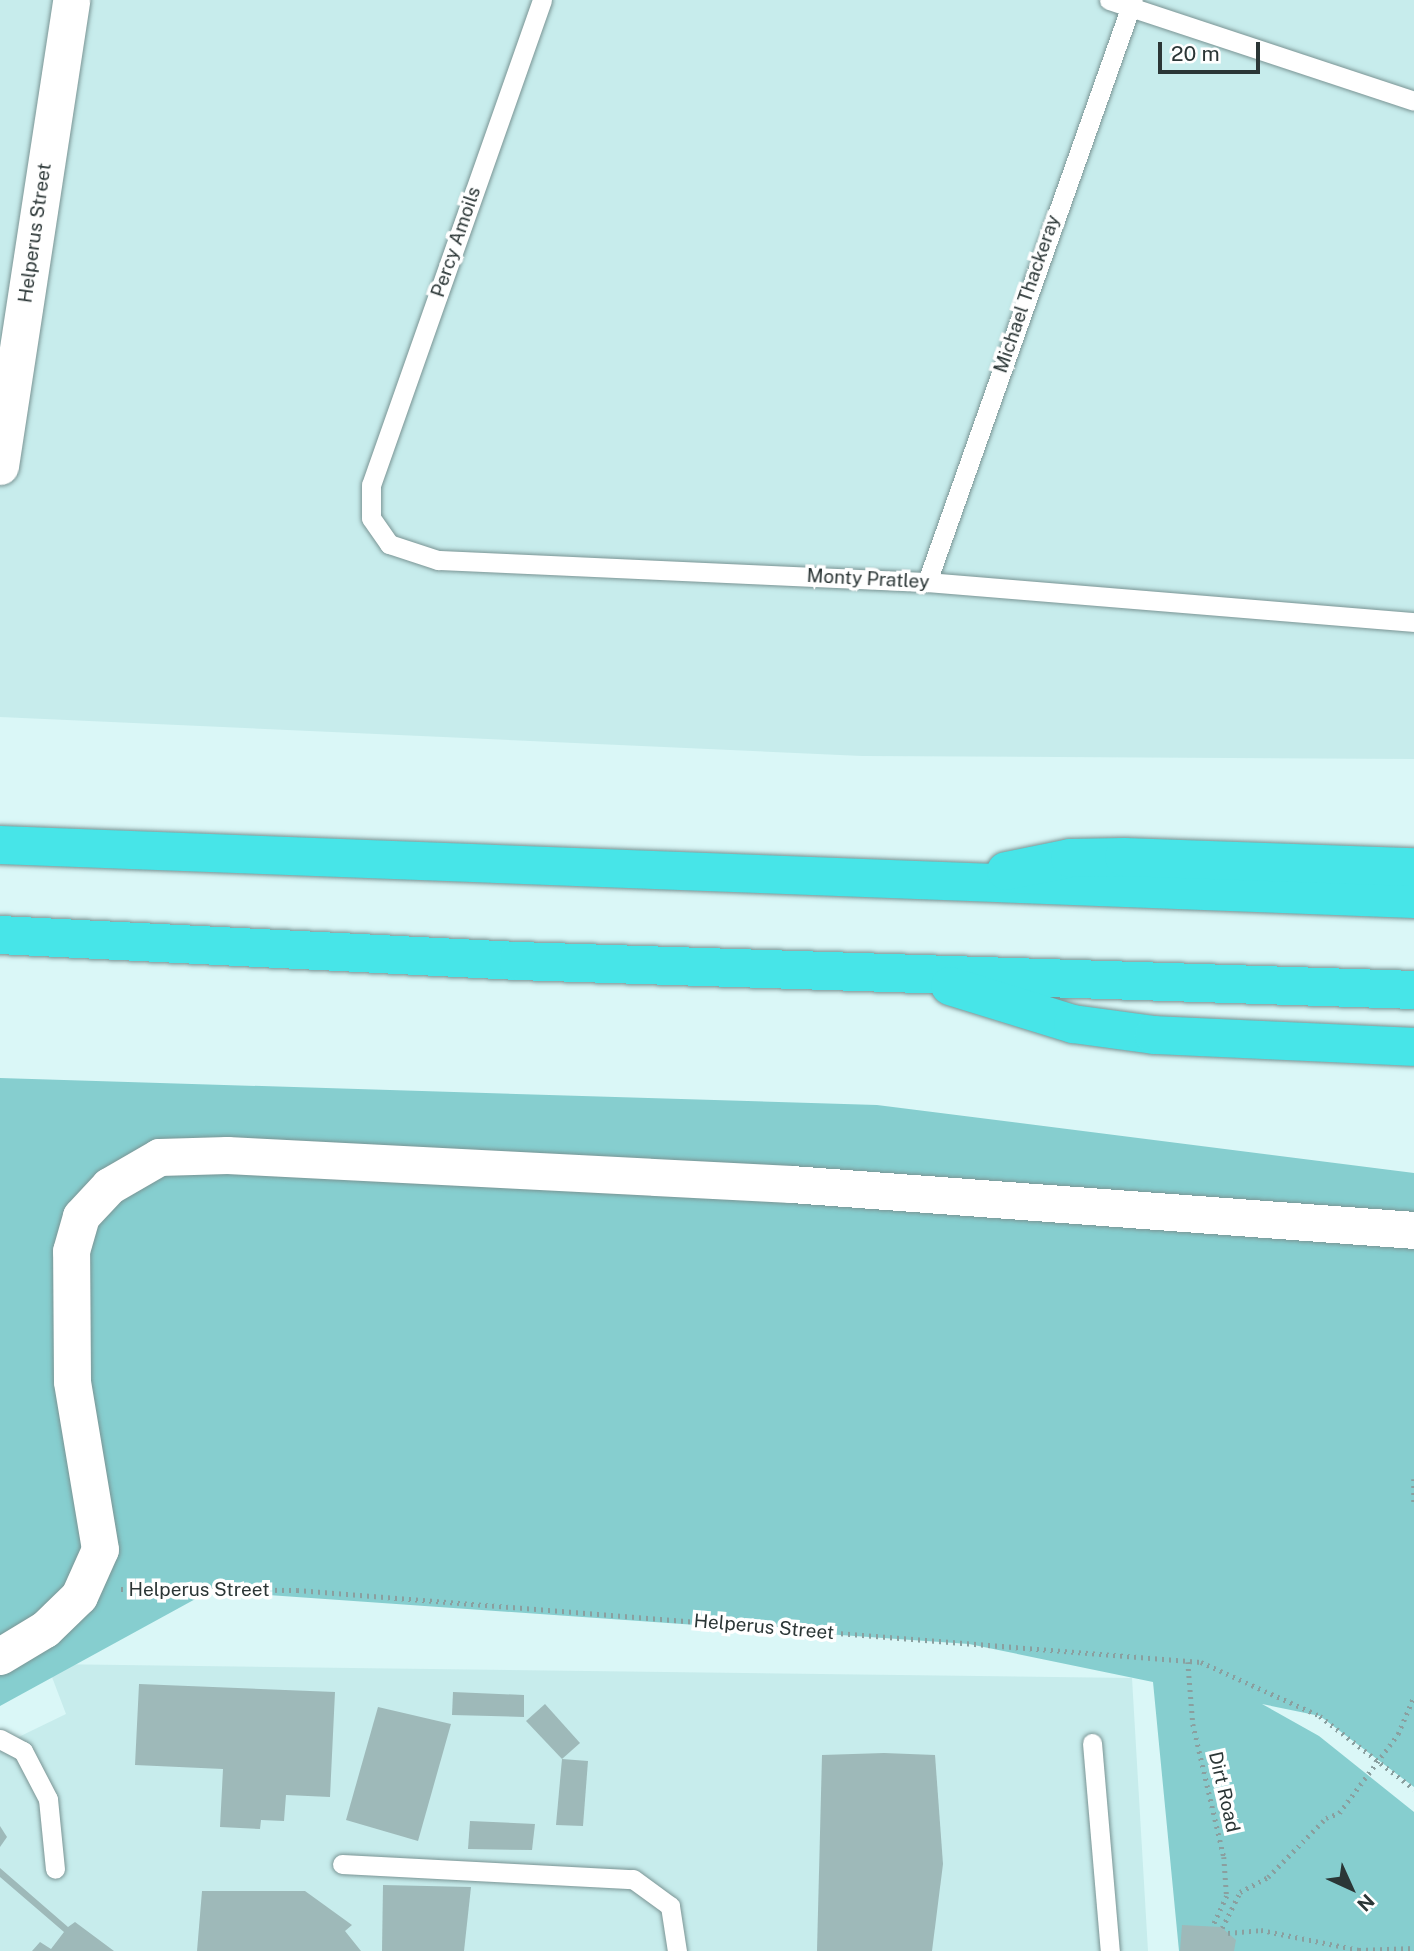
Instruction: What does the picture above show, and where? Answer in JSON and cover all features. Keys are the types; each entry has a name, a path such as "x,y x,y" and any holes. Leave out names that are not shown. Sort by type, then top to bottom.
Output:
{"highway":[{"path":"0,845 1414,899"},
{"path":"975,884 1070,858 1414,867"},
{"path":"0,935 919,974 1414,990"},
{"path":"919,974 1073,1024 1217,1041 1414,1047"}],"street":[{"name":"Helperus Street","path":"0,466 71,0"},
{"path":"0,1656 46,1629 79,1596 100,1549 72,1381 71,1251 91,1206 109,1186 159,1157 227,1155 791,1184 1414,1230"}],"lane":[{"name":"Percy Amoils","path":"371,485 542,0"},
{"path":"1123,2 1414,101"},
{"name":"Michael Thackeray","path":"927,582 1123,2"},
{"name":"Monty Pratley","path":"371,485 371,518 389,544 439,560 927,582 1414,622"},
{"path":"0,1739 23,1751 48,1799 55,1870"},
{"path":"1092,1743 1110,1951"},
{"path":"342,1864 633,1879 670,1906 677,1951"}],"path":[{"path":"1414,1479 1414,1505"},
{"name":"Helperus Street","path":"79,1596 142,1588 297,1590 1188,1662 1320,1716 1379,1759 1414,1789"},
{"name":"Dirt Road","path":"1188,1662 1193,1724 1224,1857 1227,1896 1213,1926"},
{"path":"1222,1928 1240,1892 1268,1877 1326,1818 1339,1813 1379,1759 1414,1696"},
{"path":"1227,1933 1261,1930 1359,1950 1414,1948"}],"shaded area":[{"path":"0,0 1414,0 1414,759 862,756 0,717"},
{"path":"0,1078 877,1105 1414,1173 1414,1787 1320,1716 1262,1704 1319,1736 1414,1812 1414,1951 1179,1951 1153,1682 969,1644 210,1591 0,1706"},
{"path":"47,1664 1132,1678 1148,1951 0,1951 0,1746 66,1714"}],"building":[{"path":"139,1684 335,1692 330,1797 286,1795 284,1821 261,1820 260,1829 220,1827 223,1769 135,1765"},
{"path":"453,1692 524,1695 524,1717 452,1715"},
{"path":"545,1704 580,1743 562,1759 526,1721"},
{"path":"378,1707 451,1724 418,1841 346,1820"},
{"path":"822,1755 935,1755 943,1864 932,1951 817,1951"},
{"path":"562,1759 588,1761 583,1826 556,1825"},
{"path":"470,1821 535,1824 532,1850 468,1849"},
{"path":"0,1826 7,1837 0,1847"},
{"path":"0,1868 68,1927 75,1922 114,1951 32,1951 40,1942 51,1949 64,1932 0,1877"},
{"path":"383,1885 471,1887 464,1951 382,1951"},
{"path":"202,1891 305,1891 352,1925 345,1931 361,1951 197,1951"},
{"path":"1182,1925 1221,1927 1236,1940 1234,1951 1180,1951"}]}
